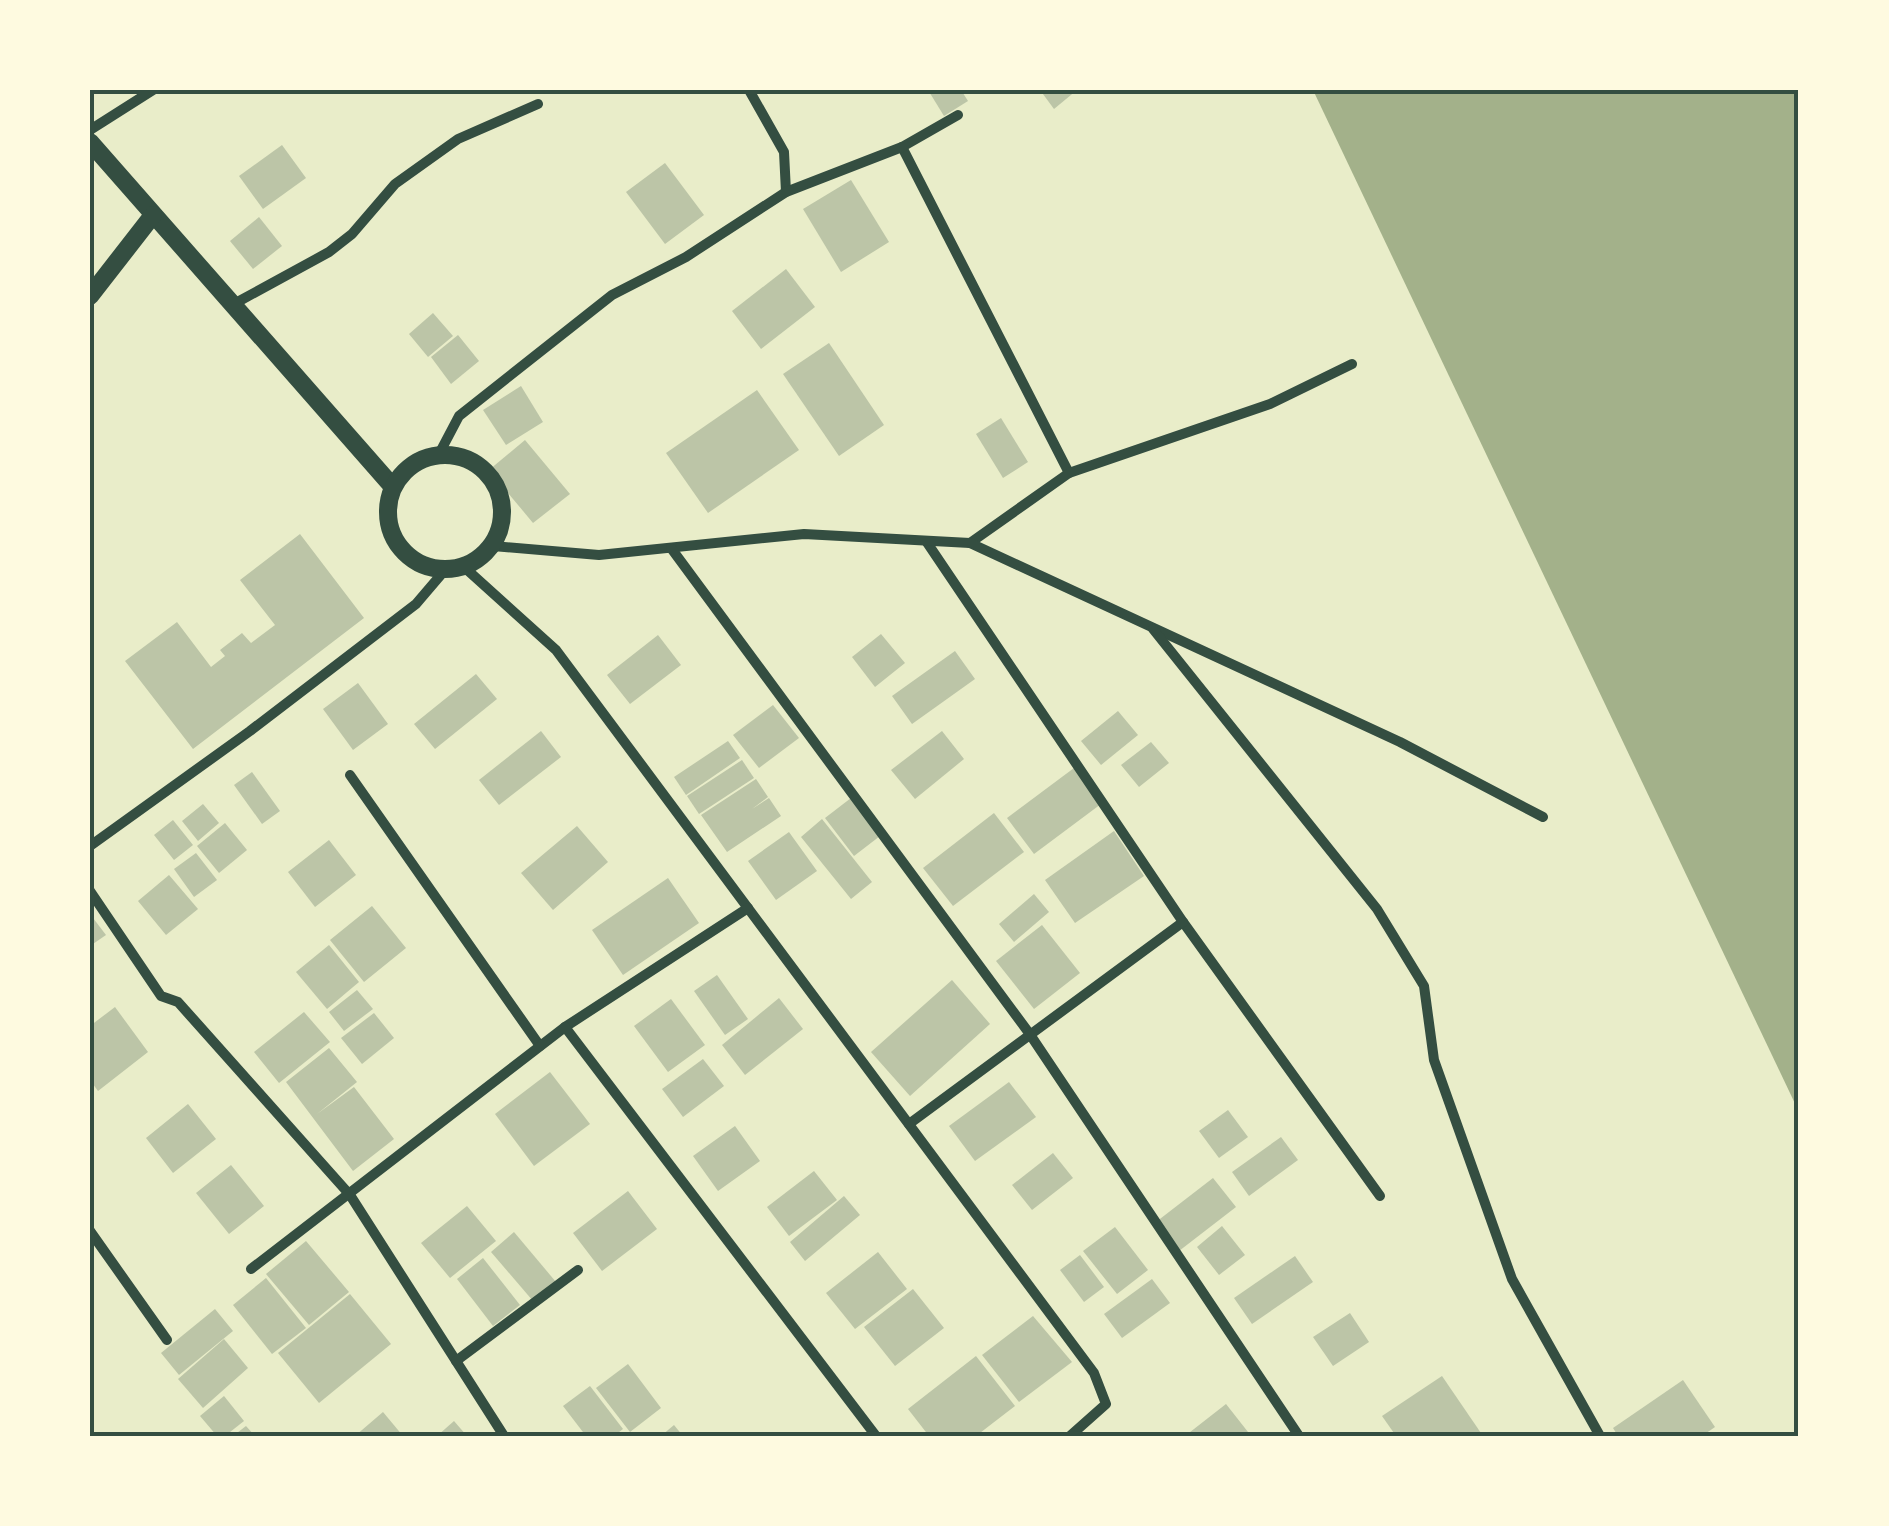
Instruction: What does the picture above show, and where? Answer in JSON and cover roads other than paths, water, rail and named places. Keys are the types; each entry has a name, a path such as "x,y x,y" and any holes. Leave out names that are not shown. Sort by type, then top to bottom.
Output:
{"street":[{"path":"90,130 153,90"},
{"path":"765,90 750,93 784,152 786,192"},
{"path":"232,305 329,252 352,234 395,184 458,139 538,104"},
{"path":"440,454 460,416 612,295 686,256 786,192 902,147 958,115"},
{"path":"90,142 393,486"},
{"path":"902,147 1069,473"},
{"path":"90,296 153,215"},
{"path":"970,543 1069,473 1270,404 1352,364"},
{"path":"493,546 503,510 490,476 459,456 440,454 420,460 393,486 388,506 397,543 410,558 455,569 556,650 1100,1383 1106,1404 1070,1436"},
{"path":"90,846 250,732 455,569 493,546 599,556 804,534 970,543 1400,742 1543,817"},
{"path":"926,541 1184,922 1380,1196"},
{"path":"671,548 1029,1032 1300,1436"},
{"path":"1149,625 1378,909 1424,986 1434,1060 1512,1278 1600,1436"},
{"path":"350,775 540,1046"},
{"path":"90,890 161,996 178,1002 350,1195 504,1436"},
{"path":"250,1269 540,1046 748,908"},
{"path":"908,1124 1184,922"},
{"path":"565,1028 876,1436"},
{"path":"90,1231 167,1340"},
{"path":"456,1361 578,1270"}]}
